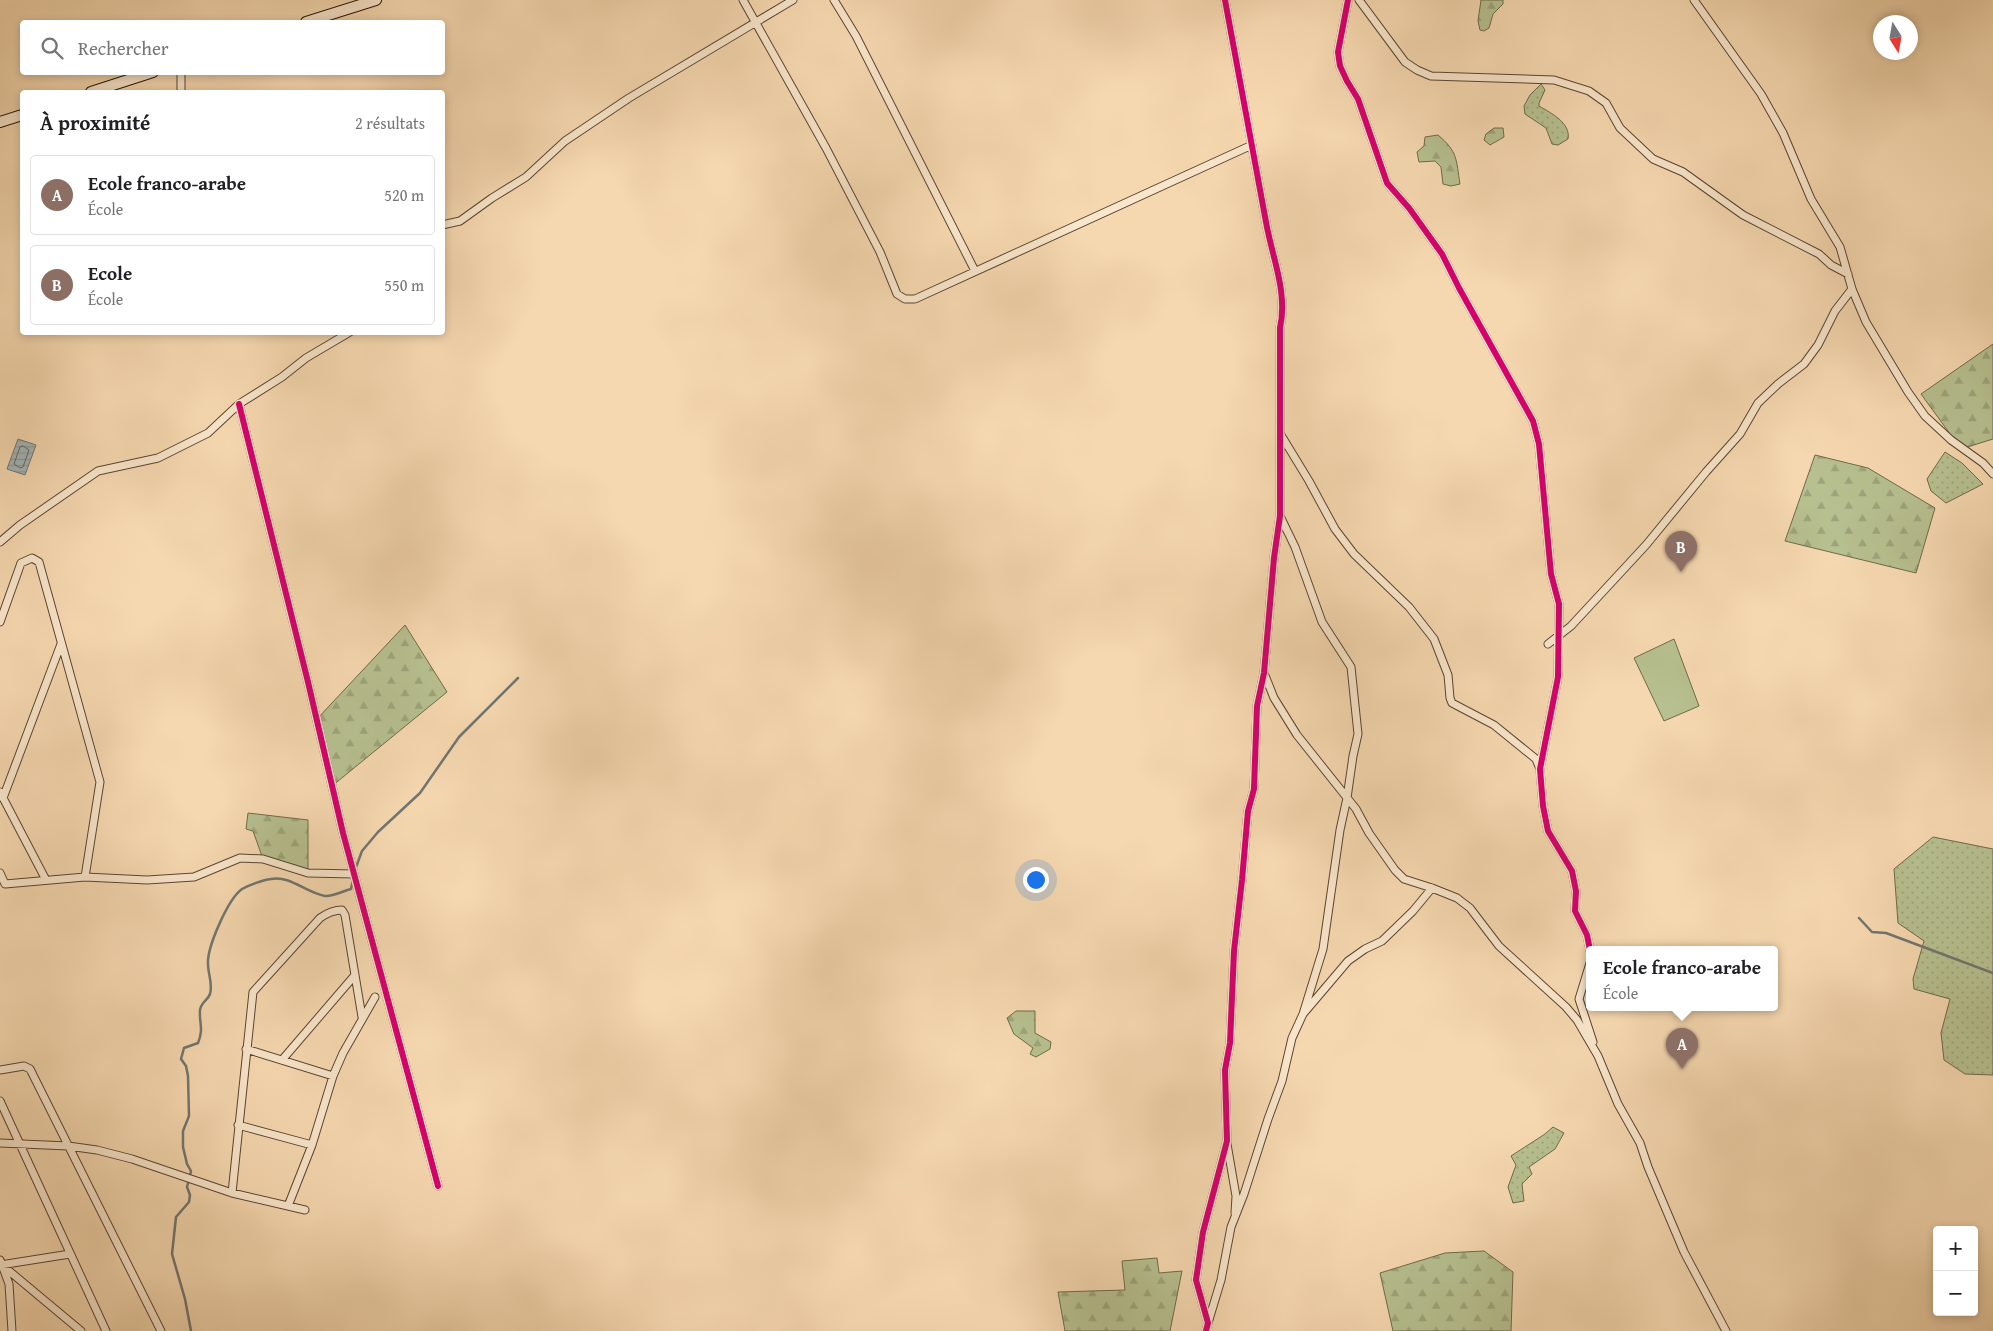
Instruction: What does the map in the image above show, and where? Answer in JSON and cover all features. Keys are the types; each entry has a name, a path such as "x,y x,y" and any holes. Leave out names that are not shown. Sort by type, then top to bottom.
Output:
{"main road":[{"path":"312,20 376,0"},
{"path":"97,90 144,75"},
{"path":"0,122 20,116"}],"street":[{"path":"743,0 852,198 880,252 897,294 905,299 916,299 1252,145"},
{"path":"445,224 460,221 526,177 565,141 630,98 793,0"},
{"path":"834,0 856,36 975,271"},
{"path":"1225,0 1266,225 1284,312 1280,328 1280,516 1274,558 1264,673 1257,706 1254,789 1248,811 1234,951 1230,1043 1225,1070 1227,1142 1236,1196 1235,1217"},
{"path":"1348,0 1338,52 1340,66 1358,99 1387,183 1409,208 1450,266 1459,288 1533,421 1539,444 1551,574 1559,604 1560,659 1540,769"},
{"path":"1359,0 1405,62 1417,70 1431,76 1554,80 1588,91 1606,103 1620,128 1653,159 1683,172 1736,210 1813,251 1848,274"},
{"path":"1694,0 1761,94 1779,125 1811,199 1840,247 1852,289 1866,322 1908,392 1925,416 1951,440 1983,463 1993,474"},
{"path":"181,75 181,90"},
{"path":"1548,644 1571,626 1590,607 1646,545 1740,434 1758,402 1804,364 1818,345 1835,311 1852,289"},
{"path":"0,542 20,525 98,471 158,458 208,433 239,404 282,377 306,358 345,335"},
{"path":"239,404 354,874 438,1186"},
{"path":"1280,434 1309,481 1334,529 1354,554 1409,607 1434,639 1448,675 1452,703 1494,725 1536,758 1540,769 1543,806 1548,831 1572,871 1576,891 1575,910 1588,935 1589,946"},
{"path":"1207,1327 1221,1280 1231,1227 1282,1081 1292,1038 1303,1014 1323,950 1340,830 1348,798 1352,756 1358,734 1351,667 1322,622 1295,547 1280,516"},
{"path":"0,622 21,563 32,558 39,562 100,782 85,877"},
{"path":"46,880 2,795 62,643"},
{"path":"1264,673 1274,698 1297,735 1348,798 1369,833 1395,870 1404,879 1457,898 1470,908 1500,946 1566,1007 1577,1020 1598,1056"},
{"path":"0,874 5,884 85,877 148,880 194,878 240,858 263,860 308,873 354,874"},
{"path":"1303,1014 1348,961 1382,940 1412,911 1432,888"},
{"path":"232,1193 253,992 327,913 342,910 345,915 362,1017"},
{"path":"282,1060 355,975"},
{"path":"1586,976 1579,998 1598,1056 1618,1104 1640,1142 1648,1167 1684,1252 1726,1331"},
{"path":"288,1206 312,1145 343,1053 375,997"},
{"path":"246,1049 334,1076"},
{"path":"0,1070 24,1066 30,1069 160,1331"},
{"path":"0,1102 106,1331"},
{"path":"238,1125 312,1145"},
{"path":"1207,1327 1196,1280 1203,1232 1216,1185 1219,1166 1227,1142"},
{"path":"0,1143 68,1146 97,1150 132,1159 232,1193 305,1210"},
{"path":"1,1264 70,1254"},
{"path":"1,1264 9,1284 12,1331"},
{"path":"1,1264 81,1331"}],"green space":[{"path":"1481,0 1503,0 1503,4 1493,14 1489,28 1484,31 1480,30 1478,21"},
{"path":"1541,84 1545,90 1539,106 1559,119 1568,133 1568,139 1558,145 1552,144 1546,128 1525,114 1524,106 1530,95"},
{"path":"1494,128 1503,128 1504,137 1490,145 1484,140 1486,134"},
{"path":"1438,135 1453,151 1460,184 1451,186 1443,184 1441,167 1435,161 1419,162 1417,152 1424,146 1425,137"},
{"path":"1993,344 1993,439 1961,449 1921,394"},
{"path":"1945,452 1962,463 1983,484 1946,503 1931,491 1927,479"},
{"path":"1815,455 1868,468 1935,508 1916,573 1785,541"},
{"path":"405,625 447,692 332,786 317,719"},
{"path":"1674,639 1699,706 1664,721 1634,658"},
{"path":"248,813 308,820 308,873 263,859 253,831 246,829"},
{"path":"1933,837 1993,849 1993,1075 1965,1074 1944,1060 1941,1033 1950,999 1914,989 1913,979 1924,941 1898,923 1894,869"},
{"path":"1016,1011 1035,1011 1035,1033 1051,1042 1050,1049 1036,1057 1030,1054 1033,1048 1014,1034 1007,1018"},
{"path":"1553,1127 1564,1133 1555,1149 1529,1167 1532,1174 1522,1184 1524,1201 1513,1203 1508,1187 1516,1165 1511,1156"},
{"path":"1484,1251 1513,1272 1511,1331 1393,1331 1380,1273 1445,1253"},
{"path":"1157,1258 1159,1273 1182,1271 1170,1331 1065,1331 1058,1292 1125,1290 1122,1261"}],"water":[{"path":"18,439 36,445 25,475 7,469"}],"waterway":[{"path":"355,870 362,851 378,832 420,793 459,737 518,678"},
{"path":"191,1331 185,1299 172,1254 176,1217 189,1202 190,1195 187,1187 191,1171 187,1164 183,1147 183,1131 189,1116 188,1076 186,1066 181,1059 184,1048 198,1043 200,1038 200,1010 211,990 208,964 215,935 236,894 252,884 278,878 311,892 328,896 351,889 353,880"},
{"path":"1859,918 1872,932 1886,933 1993,973"}],"cycle path":[{"path":"1206,1331 1208,1323 1196,1280 1203,1232 1227,1141 1225,1070 1230,1043 1234,951 1248,811 1254,789 1257,706 1264,673 1274,558 1280,516 1281,288 1266,222 1225,0"},
{"path":"1348,0 1338,52 1340,66 1358,99 1387,183 1409,208 1442,254 1533,421 1539,444 1551,574 1559,604 1558,677 1540,769 1543,806 1548,831 1572,871 1576,891 1575,911 1587,935 1589,946"},
{"path":"239,404 308,682 343,833 438,1186"}],"place":[{"name":"Ecole","path":"1681,572"},
{"name":"Ecole franco-arabe","path":"1682,1069"}]}
